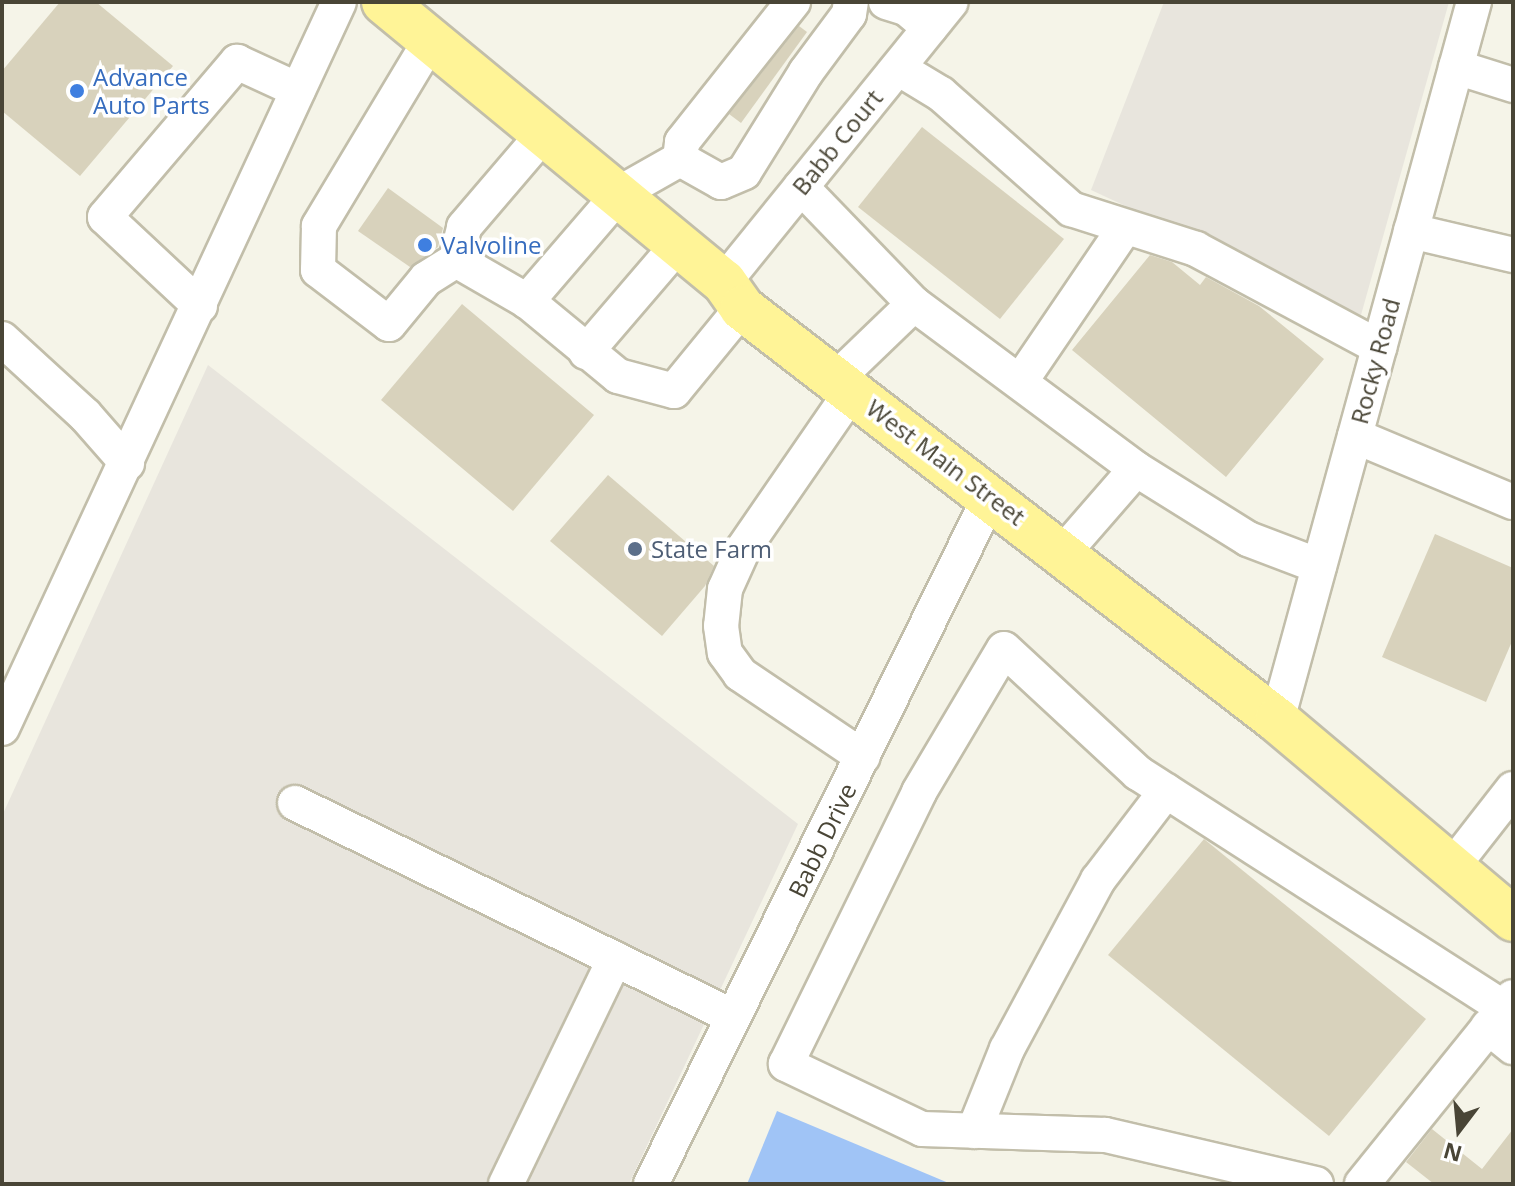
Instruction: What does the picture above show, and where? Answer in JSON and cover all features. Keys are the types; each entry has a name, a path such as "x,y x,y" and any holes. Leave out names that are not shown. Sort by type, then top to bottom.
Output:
{"main road":[{"name":"West Main Street","path":"384,2 620,193 733,295 844,385 991,495 1277,720 1513,919"}],"street":[{"path":"2,728 339,2"},
{"path":"680,159 682,142 793,2"},
{"path":"680,159 721,182 744,172 806,72 849,14 851,2"},
{"path":"886,2 940,15"},
{"name":"Rocky Road","path":"1277,720 1474,2"},
{"name":"Babb Court","path":"586,352 618,376 674,391 801,187 940,15"},
{"path":"430,41 319,226 318,270 389,324 426,279 456,260 464,227 545,132"},
{"path":"200,306 105,217 237,62 298,90"},
{"path":"1456,67 1513,85"},
{"path":"898,68 941,94 1071,209 1124,229 1196,249 1379,347"},
{"path":"527,301 620,193 680,159"},
{"path":"801,187 914,304 1136,469 1248,539 1319,566"},
{"path":"1020,382 1124,229"},
{"path":"1411,231 1513,255"},
{"path":"456,260 527,301 586,352 677,246"},
{"path":"863,757 740,674 725,653 721,626 725,589 743,549 844,385 914,304"},
{"path":"2,339 85,415 127,463"},
{"path":"1355,436 1513,502"},
{"path":"1063,553 1136,469"},
{"name":"Babb Drive","path":"651,1184 991,495"},
{"path":"1316,1184 1105,1135 922,1129 786,1064 919,792 1004,649 1138,773 1505,1020 1362,1184"},
{"path":"1452,867 1513,789"},
{"path":"974,1131 1007,1049 1098,880 1166,791"},
{"path":"295,803 734,1017"},
{"path":"506,1184 615,959"}],"shaded area":[{"path":"1164,2 1449,2 1361,315 1091,190"},
{"path":"208,365 798,824 629,1184 2,1184 2,816"}],"water":[{"path":"777,1111 951,1184 747,1184"}],"building":[{"name":"Advance Auto Parts","path":"60,2 96,2 173,66 80,176 2,111 2,71"},
{"path":"799,26 807,32 741,123 729,114"},
{"path":"922,127 1064,239 1000,319 858,207"},
{"path":"388,188 443,228 438,247 410,267 358,231"},
{"path":"1150,255 1172,262 1200,285 1206,277 1259,306 1324,359 1226,477 1072,350"},
{"path":"462,304 594,415 513,511 381,400"},
{"path":"608,475 714,566 705,586 662,636 550,541"},
{"path":"1435,534 1513,568 1513,639 1486,702 1382,657"},
{"path":"1204,839 1426,1019 1329,1136 1108,955"},
{"path":"1432,1129 1482,1169 1513,1129 1513,1184 1434,1184 1406,1162"}],"place":[{"name":"Advance Auto Parts","path":"77,91"},
{"name":"Valvoline","path":"425,245"},
{"name":"State Farm","path":"635,549"}]}
